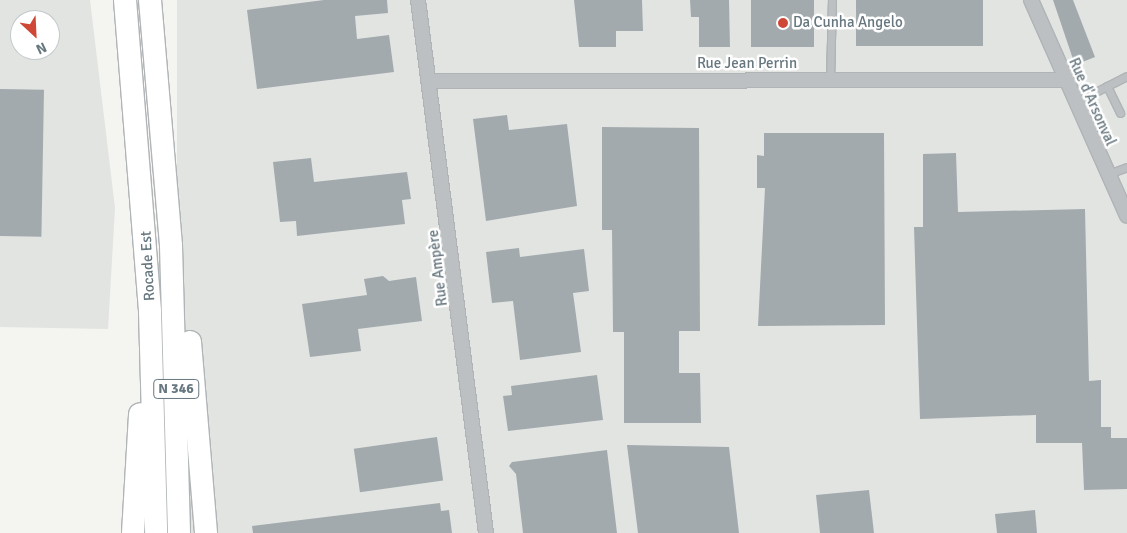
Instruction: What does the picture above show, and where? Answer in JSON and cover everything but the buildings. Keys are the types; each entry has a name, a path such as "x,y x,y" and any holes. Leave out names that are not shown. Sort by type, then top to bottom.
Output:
{"highway":[{"name":"Rocade Est","path":"125,0 150,312 156,533"},
{"name":"Rocade Est","path":"150,0 171,246 179,533"},
{"path":"171,246 184,273 206,533"},
{"path":"133,533 140,332 150,312"}],"street":[{"name":"Rue Ampère","path":"418,0 432,81 486,533"},
{"name":"Rue d'Arsonval","path":"1031,0 1063,80 1127,216"},
{"name":"Rue Jean Perrin","path":"432,81 1063,80"}],"lane":[{"path":"830,80 832,0"},
{"path":"1074,103 1127,76"},
{"path":"1107,86 1120,113"},
{"path":"1107,174 1127,167"}],"shaded area":[{"path":"0,0 90,0 115,208 108,329 0,327"},
{"path":"177,0 1127,0 1127,533 177,533"}],"place":[{"name":"Da Cunha Angelo","path":"783,23"}]}
